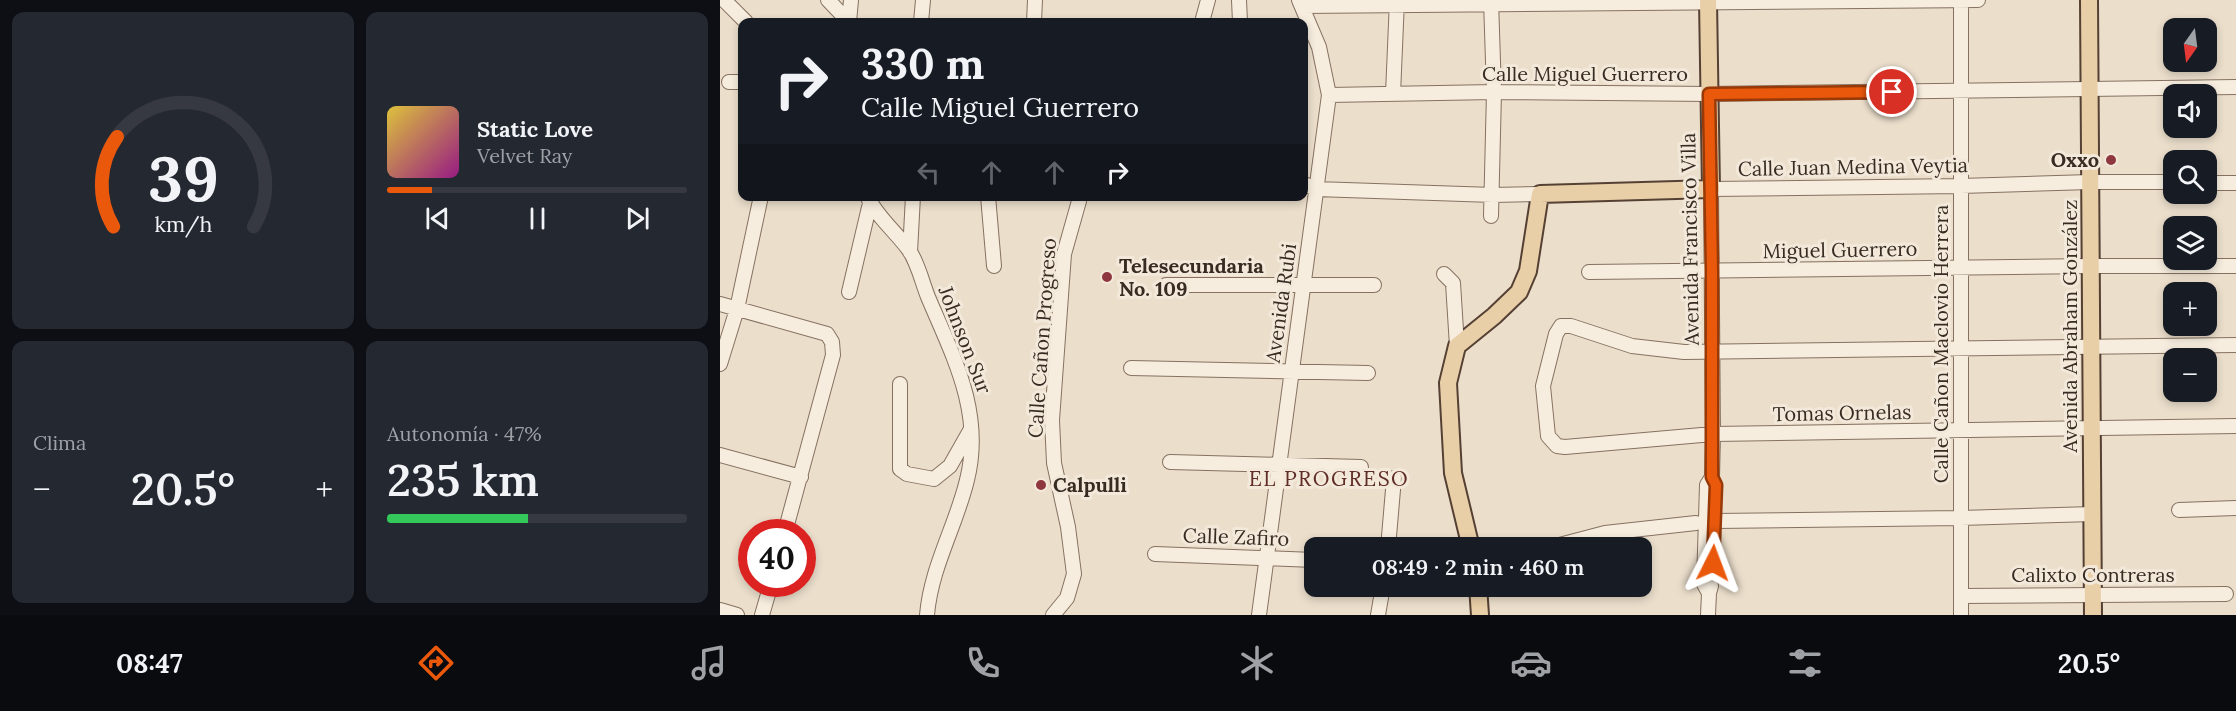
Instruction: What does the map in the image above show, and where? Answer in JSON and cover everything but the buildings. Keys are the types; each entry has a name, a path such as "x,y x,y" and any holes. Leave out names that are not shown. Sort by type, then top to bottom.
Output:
{"main road":[{"name":"Avenida Abraham González","path":"2089,0 2093,615"},
{"name":"Avenida Francisco Villa","path":"1708,1 1711,189"},
{"name":"Calle Juan Medina Veytia","path":"1540,194 1711,189"},
{"path":"1468,537 1453,473 1448,383 1457,346 1519,292 1528,271 1540,194"},
{"path":"1479,597 1480,615"}],"street":[{"path":"724,0 743,18"},
{"path":"828,0 845,18"},
{"path":"849,18 851,0"},
{"path":"921,18 922,0"},
{"path":"1034,18 1035,0"},
{"path":"1203,18 1208,0"},
{"path":"1239,0 1240,18"},
{"name":"Calle Cañon Maclovio Herrera","path":"1961,0 1961,615"},
{"path":"1301,3 1978,0"},
{"path":"1393,94 1397,2"},
{"path":"1491,2 1494,93 1491,216"},
{"name":"Avenida Rubi","path":"1301,3 1307,18"},
{"name":"Avenida Rubi","path":"1259,615 1303,284 1310,187 1329,95 1319,47 1308,20"},
{"name":"Calle Miguel Guerrero","path":"1329,95 1960,92 2236,87"},
{"name":"Calle Juan Medina Veytia","path":"1711,189 2163,182"},
{"path":"2217,183 2236,183"},
{"name":"Calle Juan Medina Veytia","path":"1310,187 1493,195 1540,194"},
{"name":"Avenida Francisco Villa","path":"1708,615 1709,592 1712,584 1716,485 1712,477 1711,189"},
{"path":"720,364 737,309 760,201"},
{"path":"849,292 868,201"},
{"name":"Johnson Sur","path":"869,201 910,252 965,389 973,427 974,436 967,479 936,569 927,615"},
{"path":"910,252 913,201"},
{"path":"988,201 994,266"},
{"name":"Calle Cañon Progreso","path":"1053,615 1067,598 1074,574 1068,527 1054,463 1052,420 1064,254 1080,201"},
{"name":"Miguel Guerrero","path":"1589,272 2236,266"},
{"path":"1444,274 1453,283 1457,346"},
{"path":"1166,285 1374,285"},
{"path":"720,304 826,334 832,342 833,355 789,519"},
{"name":"Tomas Ornelas","path":"1712,352 1684,352 1632,346 1571,326 1561,326 1556,334 1543,386 1548,436 1557,446 1713,434 2236,426"},
{"path":"1712,352 2236,345"},
{"path":"1131,368 1368,373"},
{"path":"900,384 900,469 907,474 934,479 950,466 973,427"},
{"path":"720,455 801,477"},
{"path":"1170,462 1361,467"},
{"name":"Avenida Francisco Villa","path":"1709,592 1704,584 1707,485 1712,477"},
{"path":"1389,537 1394,478"},
{"path":"2179,510 2236,508"},
{"path":"1715,521 2092,514"},
{"path":"1590,537 1605,533 1696,523"},
{"name":"Calle Zafiro","path":"1155,554 1304,559"},
{"name":"Calixto Contreras","path":"1961,596 2226,594"},
{"path":"762,615 767,597"},
{"path":"1378,615 1381,597"},
{"path":"720,610 737,615"}],"place":[{"name":"Oxxo","path":"2111,160"},
{"name":"Telesecundaria No. 109","path":"1107,277"},
{"name":"Calpulli","path":"1041,485"}],"district":[{"name":"EL PROGRESO","path":"1329,479"}],"route":[{"path":"1713,563 1716,485 1712,477 1709,94 1892,92"}]}
